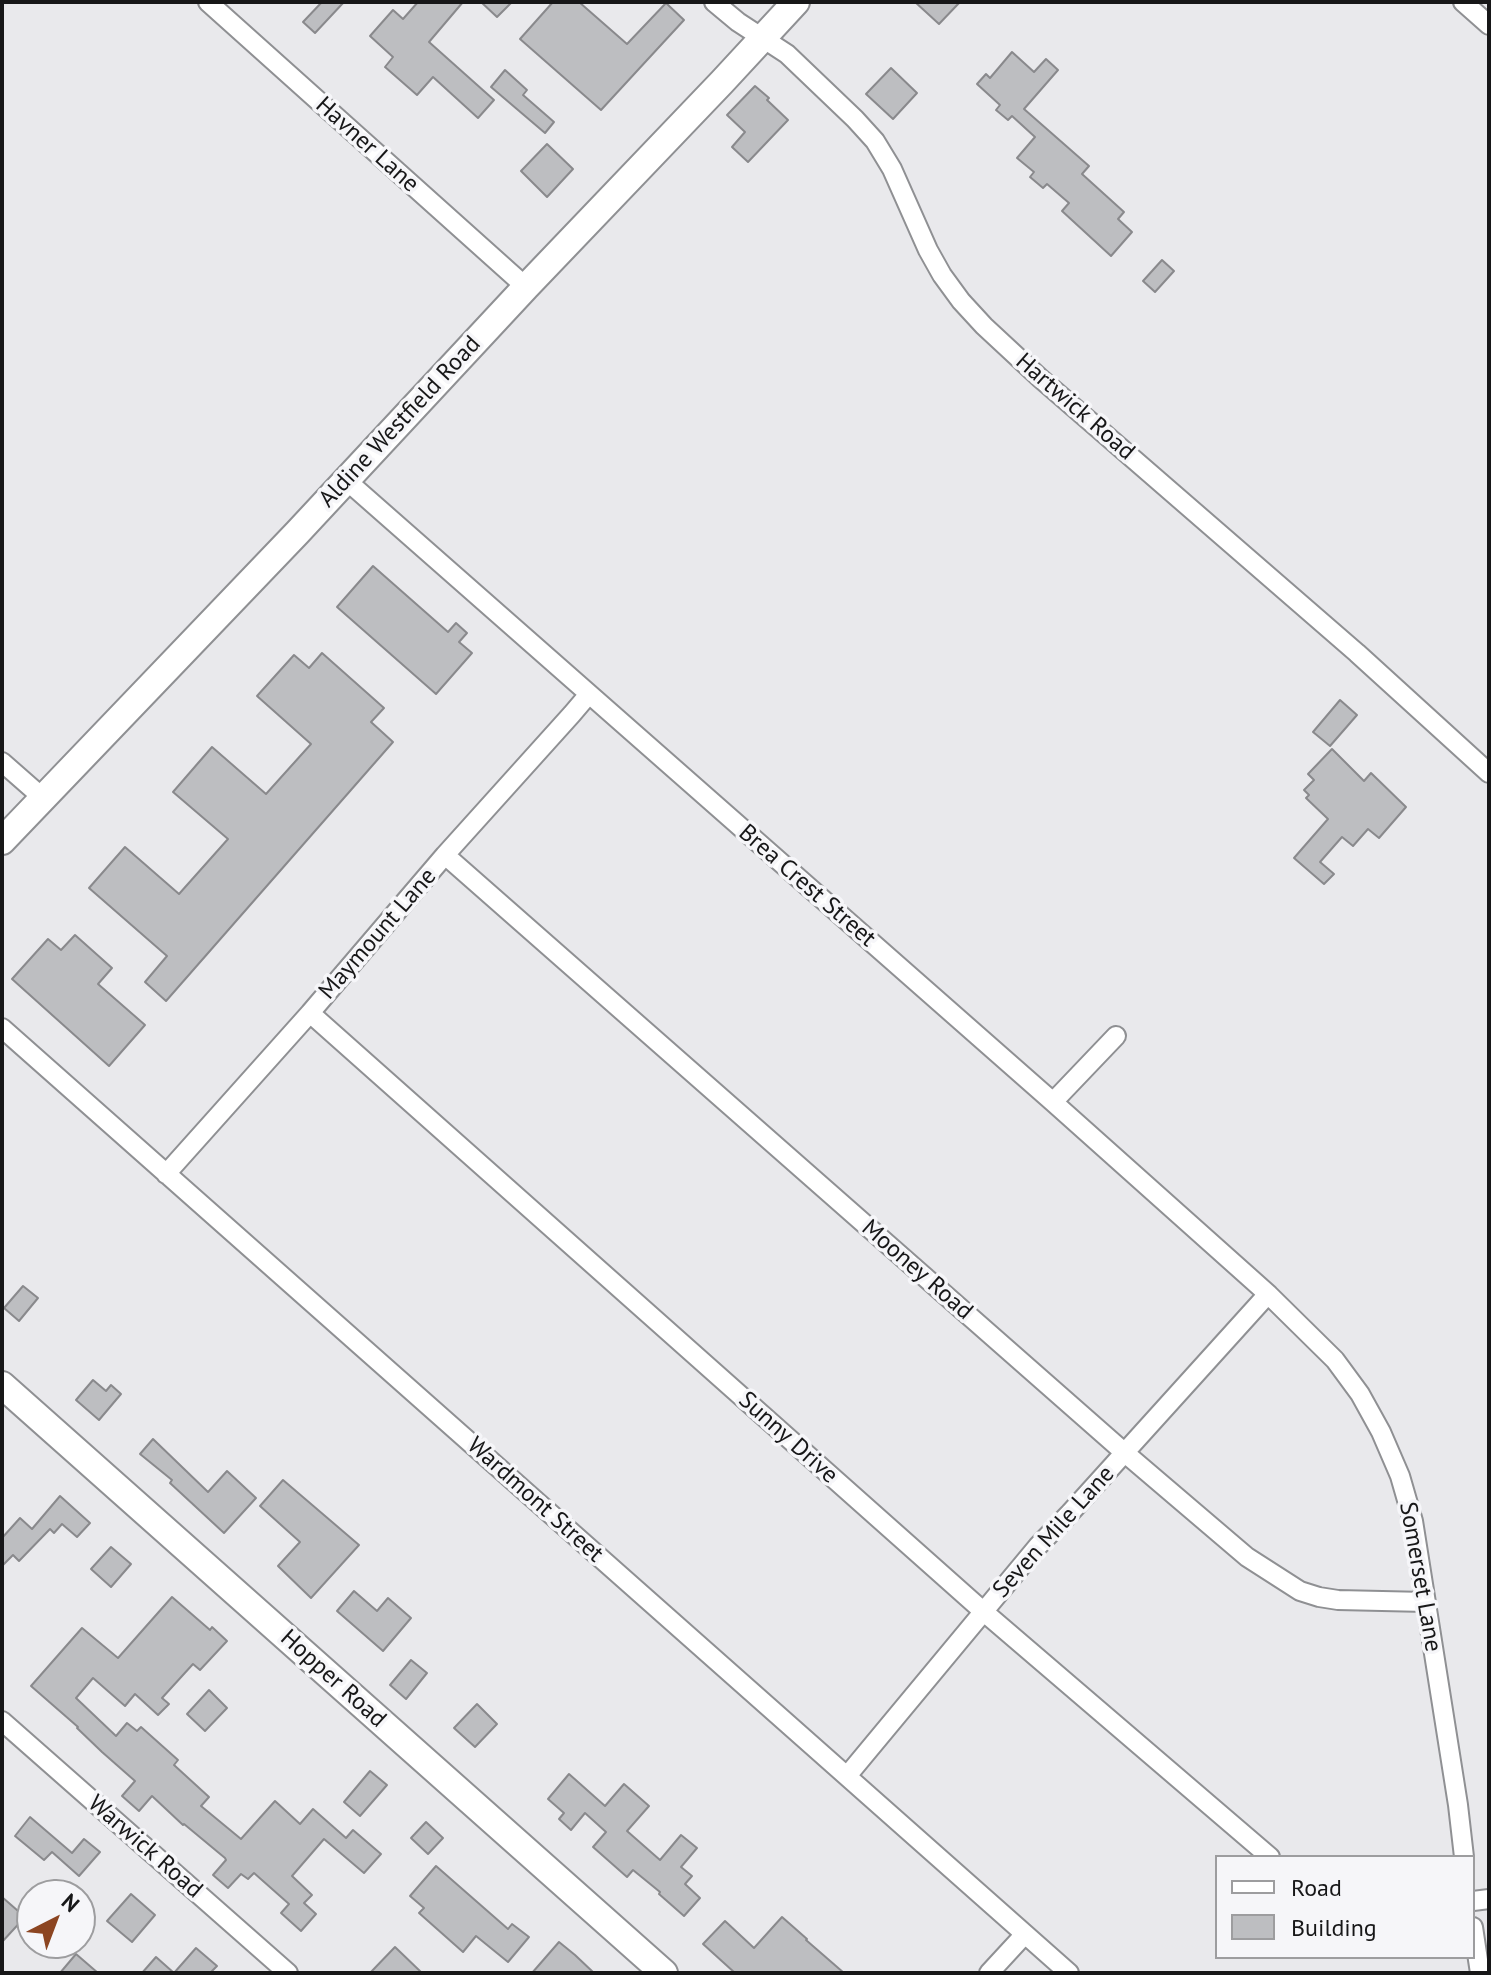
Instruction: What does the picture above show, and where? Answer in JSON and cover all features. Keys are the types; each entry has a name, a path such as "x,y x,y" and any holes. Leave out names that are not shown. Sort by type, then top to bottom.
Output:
{"main road":[{"name":"Aldine Westfield Road","path":"2,841 297,533 796,2"},
{"name":"Hopper Road","path":"2,1385 664,1973"}],"street":[{"name":"Havner Lane","path":"208,2 526,287"},
{"name":"Hartwick Road","path":"714,2 787,54 875,141 892,169 942,275 984,326 1489,773"},
{"path":"1463,2 1489,25"},
{"name":"Brea Crest Street","path":"346,480 1268,1294"},
{"name":"Maymount Lane","path":"166,1174 589,694"},
{"path":"2,762 43,798"},
{"name":"Mooney Road","path":"445,855 1247,1557 1300,1591 1338,1600 1426,1602"},
{"name":"Sunny Drive","path":"310,1013 984,1612 1268,1855"},
{"name":"Wardmont Street","path":"2,1028 1069,1973"},
{"path":"1053,1102 1116,1036"},
{"name":"Seven Mile Lane","path":"847,1776 1038,1546 1268,1294"},
{"name":"Somerset Lane","path":"1268,1294 1335,1360 1360,1394 1400,1476 1413,1521 1464,1855"},
{"name":"Warwick Road","path":"2,1721 288,1973"},
{"path":"989,1973 1025,1934"},
{"path":"1475,1940 1480,1973"}],"building":[{"path":"322,2 344,2 315,33 303,22"},
{"path":"418,2 463,2 429,42 494,100 478,118 433,77 417,95 385,67 393,57 370,36 393,10 403,19"},
{"path":"481,2 512,2 497,17"},
{"path":"553,2 579,2 627,44 666,3 684,20 601,110 520,39"},
{"path":"915,2 960,2 939,24"},
{"path":"1012,52 1034,72 1046,59 1058,70 1024,109 1089,166 1082,174 1124,212 1118,219 1132,232 1111,256 1062,211 1069,203 1047,184 1043,188 1030,177 1034,172 1017,158 1035,137 1012,116 1008,120 996,110 1000,105 977,84 986,74 990,78"},
{"path":"891,68 917,93 893,119 866,94"},
{"path":"505,70 527,90 523,95 554,122 545,133 491,87"},
{"path":"755,86 788,120 748,162 732,147 745,132 727,115"},
{"path":"547,144 573,169 547,197 521,171"},
{"path":"1162,260 1174,271 1155,292 1143,281"},
{"path":"373,566 448,632 456,623 467,633 459,642 472,653 436,694 337,607"},
{"path":"322,653 384,708 371,722 393,742 166,1001 145,982 167,956 89,888 125,847 179,894 228,839 173,792 212,747 266,794 311,744 257,696 294,655 309,668"},
{"path":"1340,700 1357,715 1330,746 1313,732"},
{"path":"1332,749 1364,781 1371,773 1406,807 1379,838 1368,829 1353,846 1342,837 1320,862 1334,874 1324,884 1294,858 1328,819 1306,798 1309,795 1304,790 1314,780 1308,774"},
{"path":"75,935 112,968 98,984 145,1025 109,1066 12,979 48,939 61,950"},
{"path":"23,1286 38,1298 19,1321 4,1308"},
{"path":"93,1380 106,1391 111,1385 121,1394 99,1420 76,1400"},
{"path":"153,1439 208,1492 227,1471 256,1498 224,1533 170,1483 172,1480 140,1454"},
{"path":"283,1480 359,1545 311,1598 278,1566 300,1542 260,1506"},
{"path":"60,1496 90,1523 77,1537 62,1524 54,1533 50,1529 19,1561 13,1555 2,1566 2,1538 20,1518 32,1529"},
{"path":"111,1547 131,1564 111,1587 91,1569"},
{"path":"354,1591 377,1611 388,1598 411,1618 383,1651 337,1611"},
{"path":"172,1597 227,1641 200,1670 193,1664 162,1698 169,1704 158,1715 135,1694 125,1706 93,1678 76,1698 116,1736 127,1723 137,1731 141,1727 178,1760 174,1765 209,1797 201,1806 241,1839 275,1801 300,1824 313,1809 346,1838 353,1830 381,1854 364,1873 324,1839 292,1876 312,1895 304,1903 316,1914 301,1931 281,1913 289,1904 254,1873 248,1879 241,1874 228,1888 213,1875 225,1858 152,1796 139,1811 122,1796 135,1781 31,1686 82,1628 118,1658"},
{"path":"411,1660 427,1673 406,1699 390,1685"},
{"path":"209,1690 227,1708 205,1731 187,1714"},
{"path":"477,1704 497,1724 475,1747 454,1728"},
{"path":"370,1771 387,1785 360,1816 344,1802"},
{"path":"569,1774 605,1806 624,1784 649,1806 627,1831 660,1860 681,1835 697,1848 681,1867 692,1876 685,1884 700,1898 684,1916 633,1870 627,1877 593,1847 606,1832 585,1813 571,1830 559,1819 564,1813 548,1799"},
{"path":"30,1817 72,1853 84,1839 100,1852 79,1876 52,1852 44,1860 15,1836"},
{"path":"426,1822 443,1838 428,1854 411,1838"},
{"path":"436,1866 508,1929 512,1924 529,1937 508,1962 476,1936 463,1952 419,1913 424,1908 410,1896"},
{"path":"131,1894 155,1915 132,1942 107,1921"},
{"path":"2,1897 16,1909 16,1927 2,1942"},
{"path":"782,1917 844,1973 735,1973 703,1944 725,1921 754,1948"},
{"path":"559,1942 575,1955 594,1973 532,1973"},
{"path":"395,1947 422,1973 370,1973"},
{"path":"196,1948 217,1966 210,1973 174,1973"},
{"path":"156,1957 174,1973 142,1973"},
{"path":"72,1959 82,1959 98,1973 60,1973"}]}
